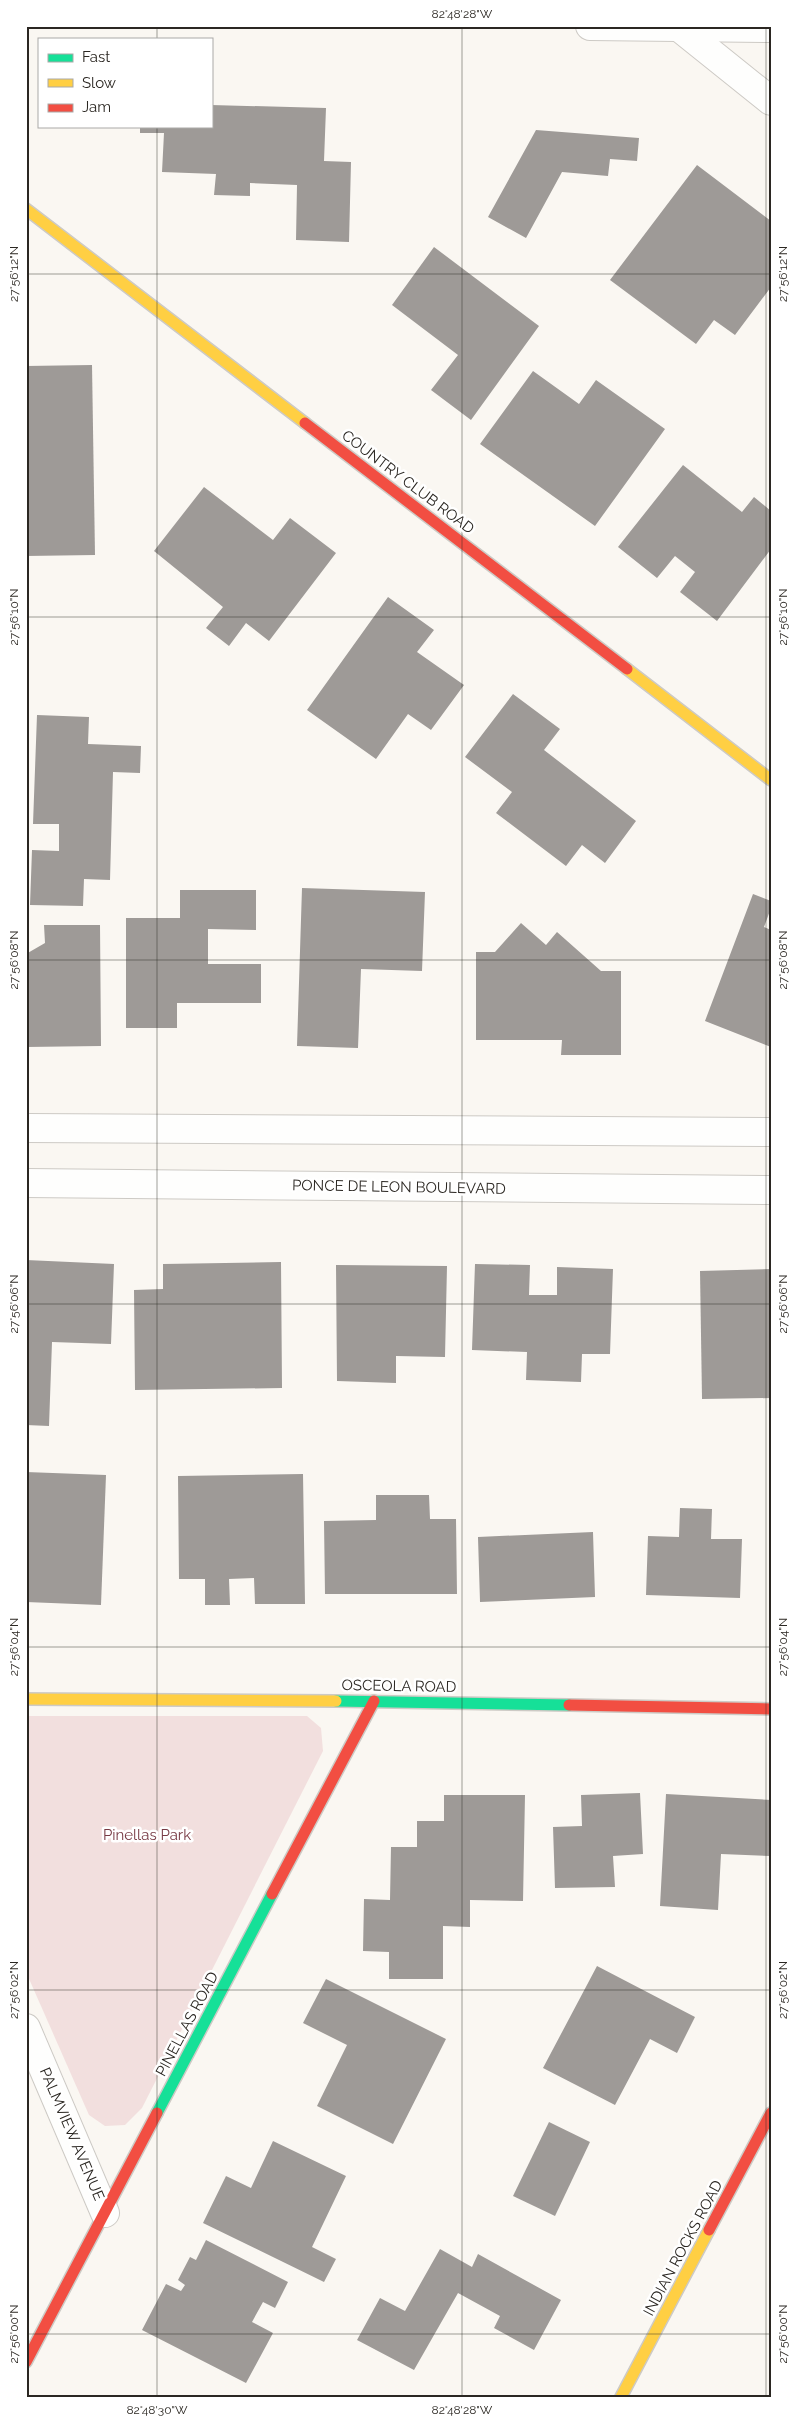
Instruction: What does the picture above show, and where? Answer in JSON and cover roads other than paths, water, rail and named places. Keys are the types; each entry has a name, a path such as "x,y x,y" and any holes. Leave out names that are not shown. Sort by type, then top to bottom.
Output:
{"street":[{"path":"590,26 771,28"},
{"path":"680,28 771,101"},
{"name":"COUNTRY CLUB ROAD","path":"26,209 771,780"},
{"path":"26,1128 771,1132"},
{"name":"PONCE DE LEON BOULEVARD","path":"26,1183 771,1190"},
{"name":"OSCEOLA ROAD","path":"26,1699 374,1700 771,1709"},
{"name":"PINELLAS ROAD","path":"26,2362 374,1700"},
{"name":"PALMVIEW AVENUE","path":"26,2028 105,2213"},
{"name":"INDIAN ROCKS ROAD","path":"621,2397 771,2112"}],"park label":[{"name":"Pinellas Park","path":"147,1835"}]}
